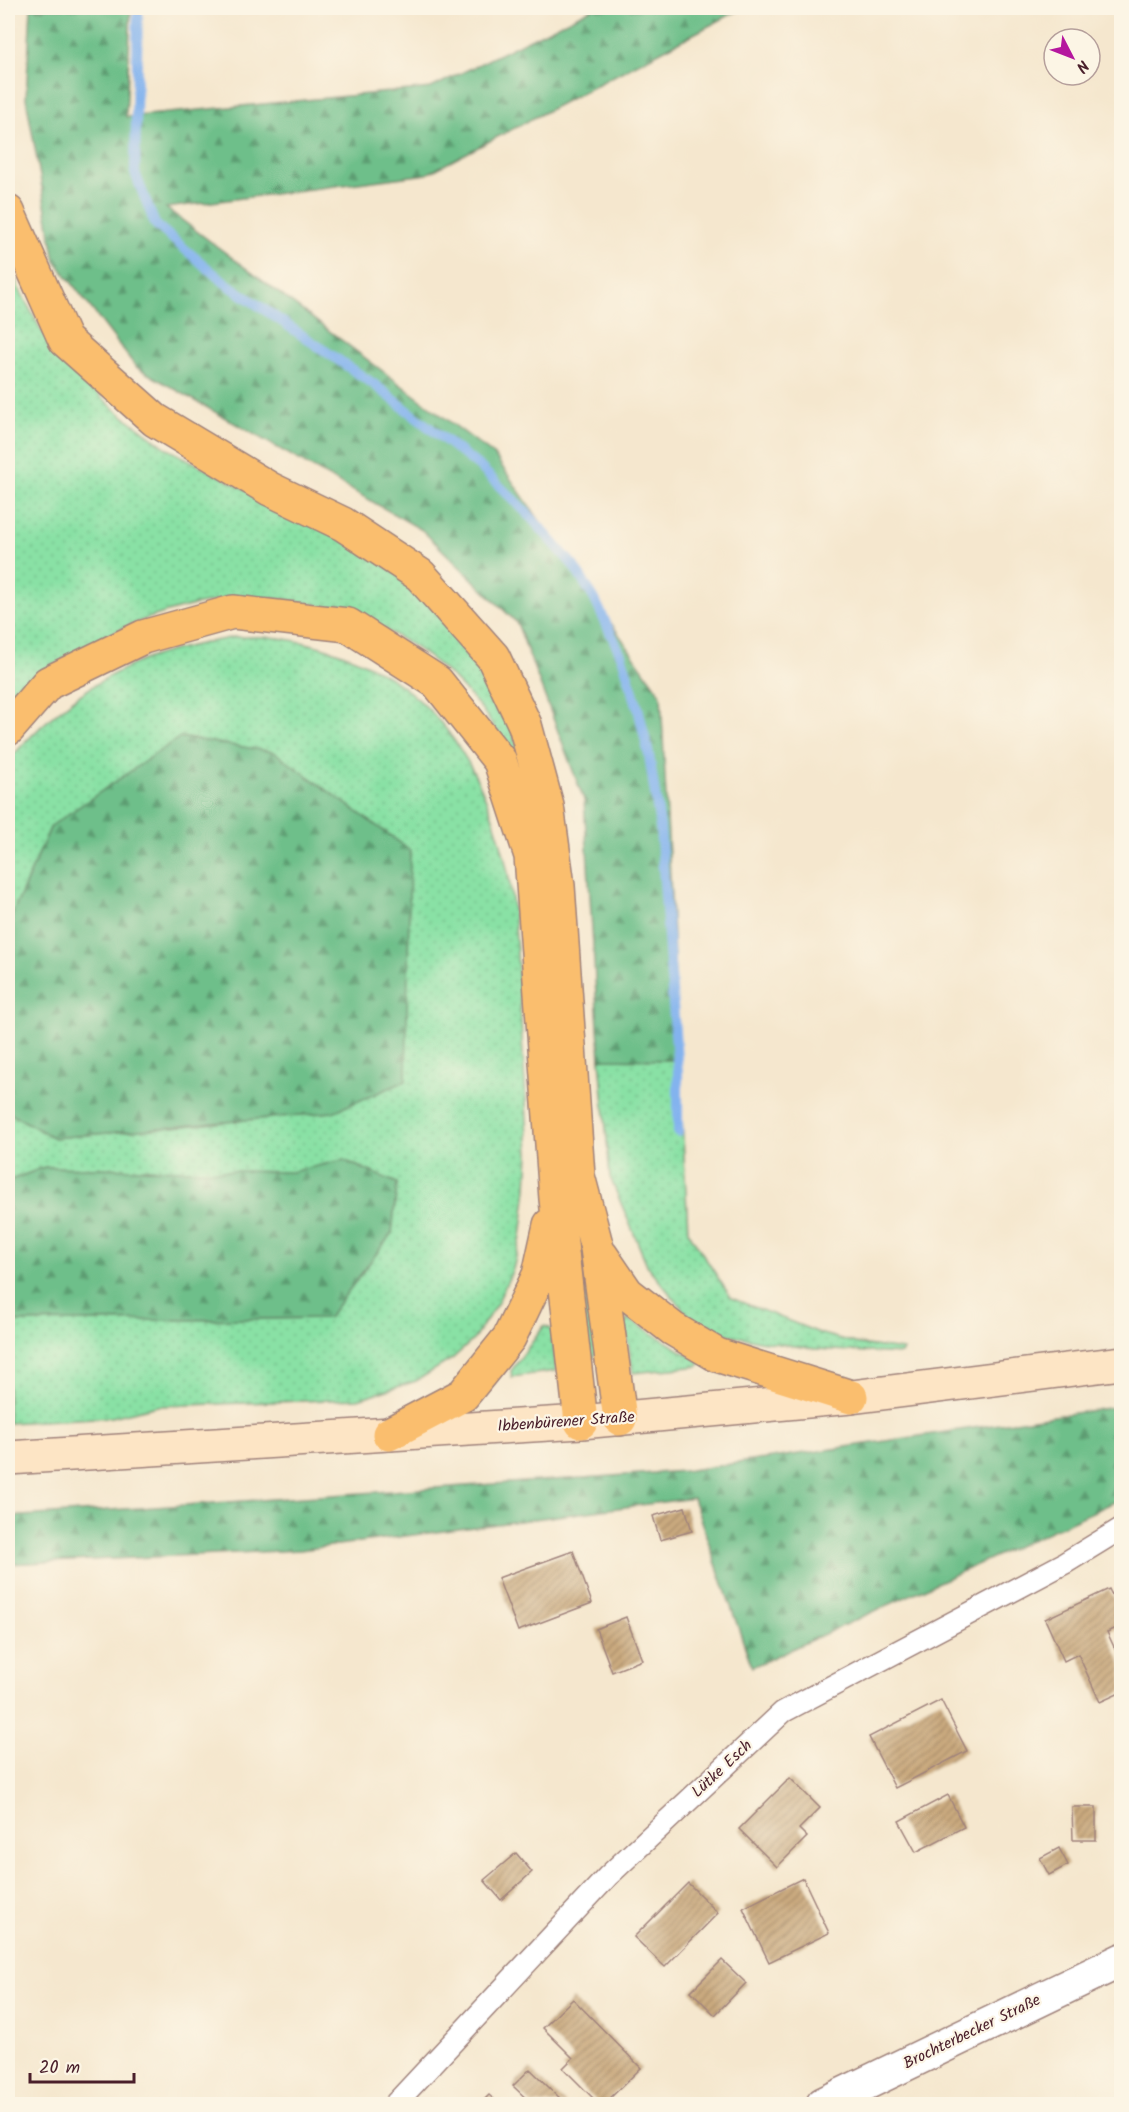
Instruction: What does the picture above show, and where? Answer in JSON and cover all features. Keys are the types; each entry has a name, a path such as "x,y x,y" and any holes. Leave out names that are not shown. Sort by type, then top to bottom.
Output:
{"highway":[{"path":"8,212 65,340 155,420 270,489 343,524 420,575 493,657 525,725 548,806 558,886 578,1176 597,1248 620,1419"},
{"path":"8,729 48,684 143,637 233,612 348,625 437,682 500,761 531,856 556,1199 582,1422"},
{"path":"389,1434 463,1395 509,1338 539,1275 556,1199"},
{"path":"597,1248 627,1293 674,1329 717,1355 851,1397"}],"main road":[{"name":"Ibbenbürener Straße","path":"8,1458 620,1419 851,1397 1122,1363"}],"street":[{"name":"Brochterbecker Straße","path":"823,2104 1122,1960"}],"lane":[{"name":"Lütke Esch","path":"395,2104 608,1876 783,1712 1065,1563 1122,1528"}],"green space":[{"path":"31,8 131,8 126,117 431,88 593,8 743,8 427,174 166,208 494,455 661,695 679,1060 600,1059 584,800 517,623 422,530 136,367 55,261 26,98"},
{"path":"8,260 18,287 41,330 70,367 114,409 168,449 348,543 396,573 462,634 504,705 534,800 491,722 449,674 421,652 392,634 360,619 328,608 294,601 259,598 224,600 166,612 137,622 81,649 30,682 8,700"},
{"path":"234,637 279,638 326,649 368,665 404,687 434,715 459,748 480,785 496,827 508,873 516,938 529,1153 521,1237 513,1269 498,1302 474,1339 452,1359 416,1381 358,1399 157,1406 112,1417 8,1423 8,1322 328,1318 392,1233 397,1183 343,1160 291,1173 45,1167 8,1181 8,1112 54,1138 333,1112 51,826 8,924 8,761 38,729 72,701 109,677 159,654"},
{"path":"180,737 274,752 410,850 406,1081 333,1112 54,1138 8,1112 8,924 51,826"},
{"path":"600,1059 679,1060 688,1231 731,1298 822,1334 859,1344 903,1350 901,1354 816,1349 759,1341 726,1334 690,1318 648,1267 610,1177"},
{"path":"343,1160 397,1183 392,1233 328,1318 8,1322 8,1181 45,1167 291,1172"},
{"path":"579,1242 582,1245 598,1347 593,1359 587,1358 575,1246"},
{"path":"627,1318 700,1362 699,1366 633,1373 625,1323"},
{"path":"544,1326 552,1329 556,1371 512,1377 511,1371"},
{"path":"1121,1406 1121,1499 752,1667 693,1498 300,1550 8,1564 8,1517 684,1471"}],"building":[{"path":"685,1507 692,1531 660,1540 653,1516"},
{"path":"573,1551 592,1603 518,1631 498,1578"},
{"path":"1109,1589 1122,1616 1122,1626 1107,1632 1122,1664 1122,1692 1100,1702 1078,1654 1064,1661 1045,1619"},
{"path":"626,1617 642,1660 612,1672 596,1629"},
{"path":"941,1700 967,1751 895,1788 869,1737"},
{"path":"790,1778 820,1808 799,1829 807,1837 777,1867 739,1829"},
{"path":"948,1795 964,1827 916,1852 899,1821"},
{"path":"1072,1807 1096,1807 1096,1840 1073,1840"},
{"path":"1059,1848 1068,1865 1049,1875 1040,1858"},
{"path":"516,1853 532,1872 501,1900 484,1880"},
{"path":"803,1878 829,1933 769,1962 743,1908"},
{"path":"688,1883 718,1913 665,1967 634,1937"},
{"path":"722,1960 746,1983 715,2015 691,1991"},
{"path":"573,1999 641,2068 604,2104 599,2104 563,2068 573,2058 543,2028"},
{"path":"530,2069 566,2104 532,2104 513,2086"},
{"path":"489,2095 499,2104 480,2104"}],"waterway":[{"path":"138,8 135,173 155,224 224,282 375,385 481,468 527,513 573,565 594,598 622,657 638,708 649,755 660,826 678,1073 678,1132"}]}
